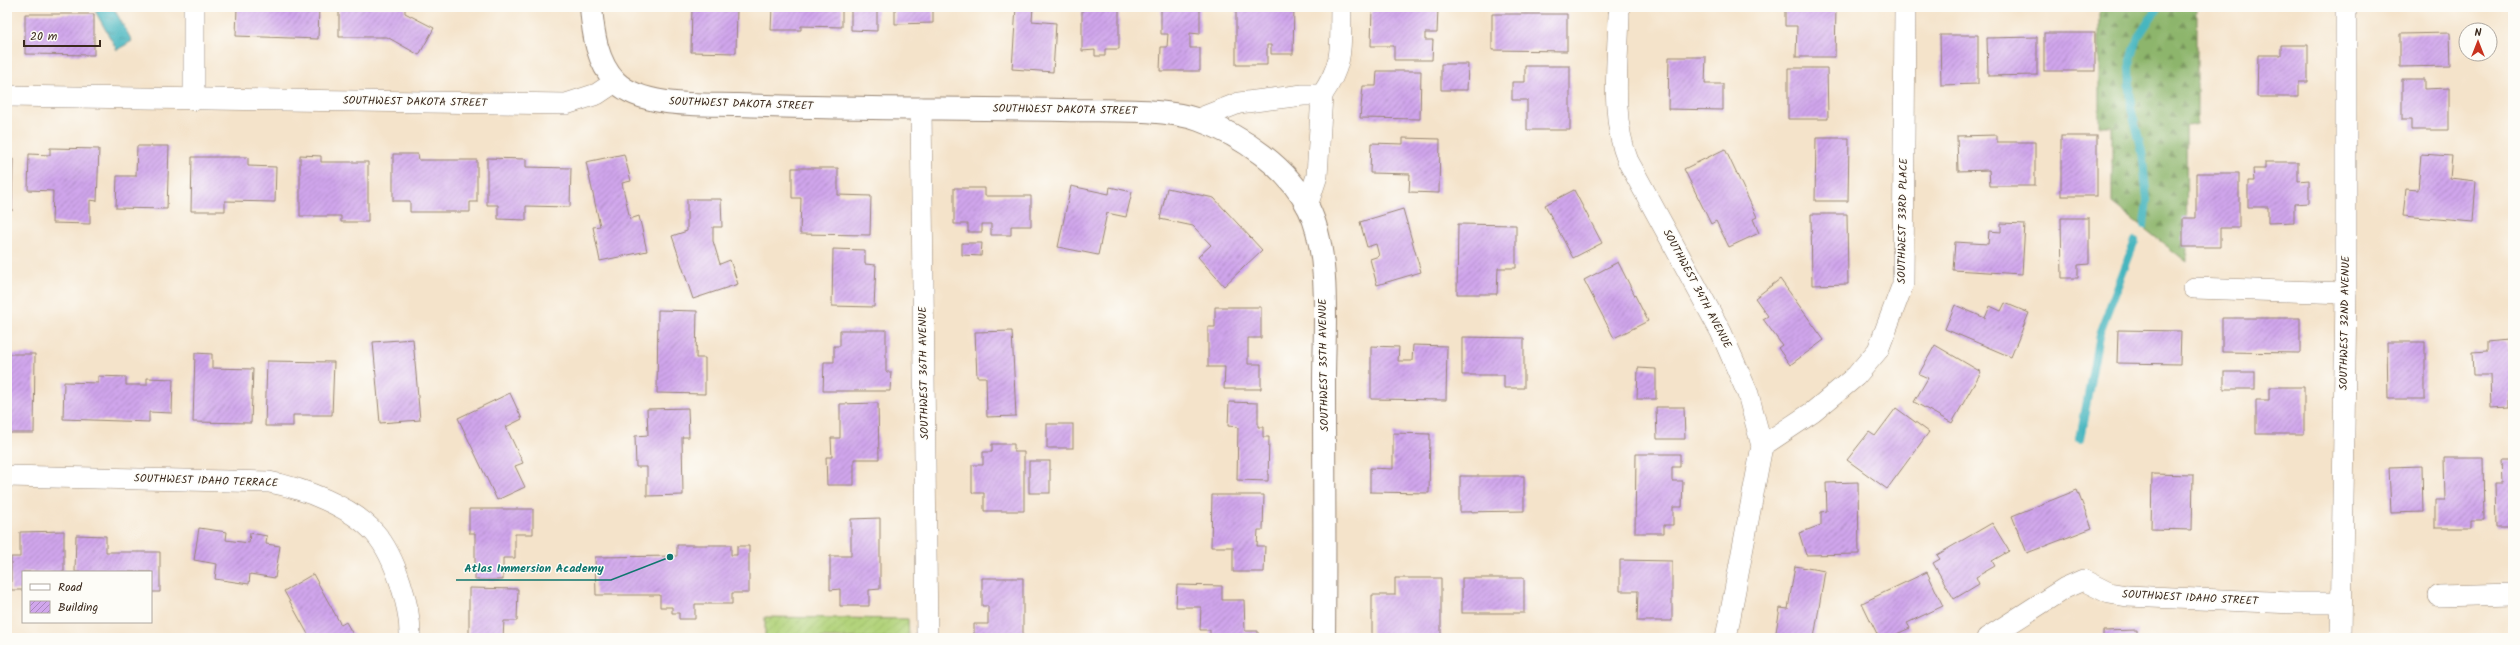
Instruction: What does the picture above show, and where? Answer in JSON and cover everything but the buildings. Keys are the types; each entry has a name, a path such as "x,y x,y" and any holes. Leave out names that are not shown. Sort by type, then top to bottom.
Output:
{"street":[{"path":"194,7 194,100"},
{"path":"591,7 600,58 615,82"},
{"path":"1307,206 1316,176 1322,95 1335,75 1338,65 1341,7"},
{"name":"SOUTHWEST 33RD PLACE","path":"1762,446 1813,412 1856,376 1878,350 1903,284 1905,7"},
{"name":"SOUTHWEST 32ND AVENUE","path":"2341,638 2346,293 2346,7"},
{"name":"SOUTHWEST 34TH AVENUE","path":"1619,14 1618,122 1620,143 1628,161 1721,332 1748,394 1762,446 1726,638"},
{"name":"SOUTHWEST DAKOTA STREET","path":"7,96 194,100 566,104 597,94 615,82 636,94 668,102 1121,111 1167,114 1198,120 1238,140 1280,171 1295,186 1307,206"},
{"path":"1198,120 1238,103 1303,95 1322,95"},
{"name":"SOUTHWEST 36TH AVENUE","path":"921,108 927,638"},
{"name":"SOUTHWEST 35TH AVENUE","path":"1307,206 1320,247 1322,270 1324,638"},
{"path":"2194,288 2346,293"},
{"name":"SOUTHWEST IDAHO TERRACE","path":"7,476 269,482 290,485 324,498 352,515 375,533 392,563 404,594 410,638"},
{"name":"SOUTHWEST IDAHO STREET","path":"1987,638 2065,588 2083,580 2109,593 2127,596 2295,603 2341,603"},
{"path":"2439,596 2513,594"}],"green space":[{"path":"2099,7 2197,7 2197,125 2186,126 2187,262 2112,203 2112,126 2099,126"},
{"path":"765,617 908,619 909,638 765,638"}],"water":[{"path":"101,7 113,7 132,41 117,50 95,11"}],"waterway":[{"path":"2144,225 2147,200 2142,151 2131,108 2129,67 2138,37 2158,7"},
{"path":"2080,439 2099,335 2135,241"}],"place":[{"name":"Atlas Immersion Academy","path":"670,557"}]}
